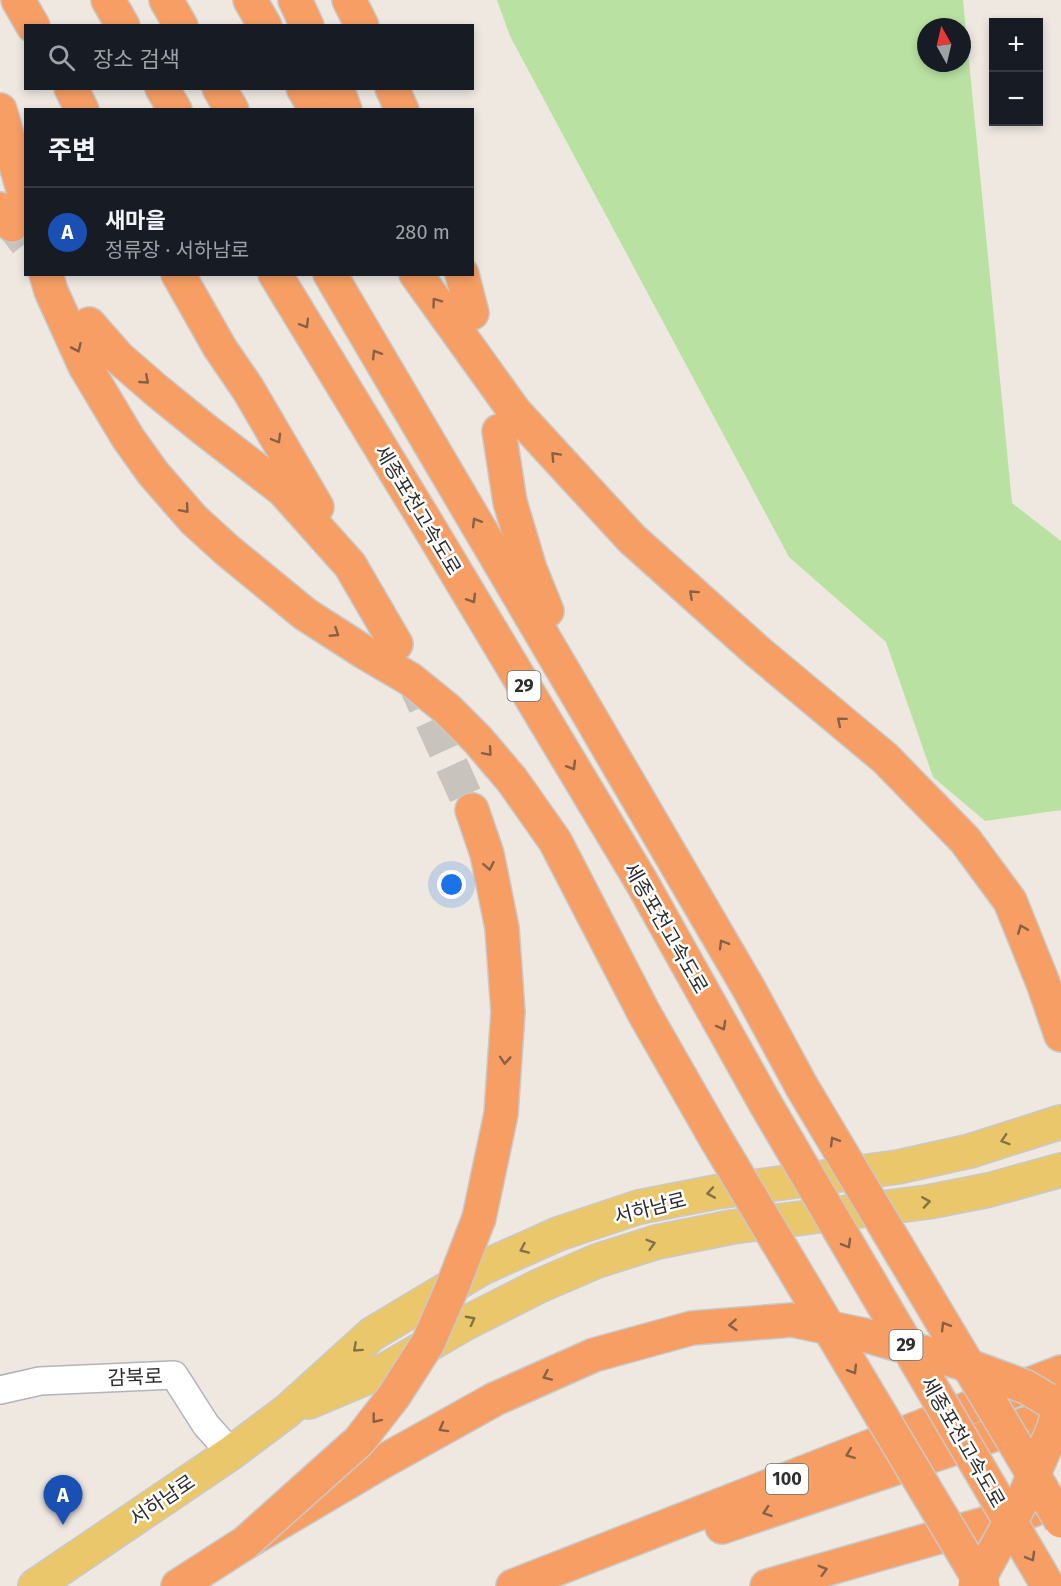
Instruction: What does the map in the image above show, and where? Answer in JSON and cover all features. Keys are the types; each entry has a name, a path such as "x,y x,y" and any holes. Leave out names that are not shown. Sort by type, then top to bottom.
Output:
{"highway":[{"path":"18,0 32,24"},
{"path":"108,0 122,24"},
{"path":"166,0 180,24"},
{"path":"178,0 190,24"},
{"path":"250,0 265,24"},
{"path":"295,0 306,24"},
{"path":"349,0 361,24"},
{"path":"72,90 81,108"},
{"path":"163,90 174,108"},
{"path":"220,90 232,108"},
{"path":"225,90 232,108"},
{"path":"304,90 315,108"},
{"path":"338,90 344,108"},
{"path":"393,90 401,108"},
{"path":"0,110 12,212"},
{"path":"47,276 51,291 85,366 106,402 153,473 194,520 305,614 410,679 440,703 478,740 512,780 555,841 644,1013 716,1139 983,1586"},
{"path":"179,276 220,348 248,389 396,644"},
{"name":"세종포천고속도로","path":"276,276 635,871 765,1103 1048,1586"},
{"name":"세종포천고속도로","path":"331,276 749,989 802,1087 1061,1521"},
{"path":"417,276 515,411 632,539 757,651 885,758 965,840 1010,901 1061,1035"},
{"path":"463,276 472,313"},
{"path":"88,324 118,357 156,390 283,490 350,565"},
{"path":"499,431 510,502 530,569 588,713"},
{"path":"245,1543 359,1441 394,1396 428,1343 479,1218 501,1113 508,1011 502,928 487,854 472,810"},
{"path":"178,1586 245,1543 382,1462 495,1399 594,1355 692,1328 792,1320 864,1335 961,1363 1026,1387 1061,1408"},
{"name":"100","path":"513,1586 1061,1372"},
{"path":"975,1586 1025,1495 1054,1426 1061,1400"},
{"name":"100","path":"547,1586 1061,1412"},
{"path":"767,1586 1061,1502"}],"main road":[{"name":"서하남로","path":"35,1586 231,1453 288,1411 372,1334 482,1268 558,1234 639,1207 716,1192 898,1167 970,1151 1061,1122"},
{"name":"서하남로","path":"288,1411 387,1369 466,1323 539,1286 617,1254 657,1242 732,1227 938,1200 989,1190 1061,1170"}],"street":[{"name":"감북로","path":"0,1390 40,1381 174,1375 206,1425 231,1453"}],"green space":[{"path":"497,0 963,0 965,18 917,18 917,72 970,72 1012,503 1061,541 1061,810 985,821 933,777 886,642 789,557 510,36"}],"tunnel":[{"path":"12,225 24,240"},
{"path":"411,676 472,810"}],"place":[{"name":"새마을","path":"63,1525"}]}
